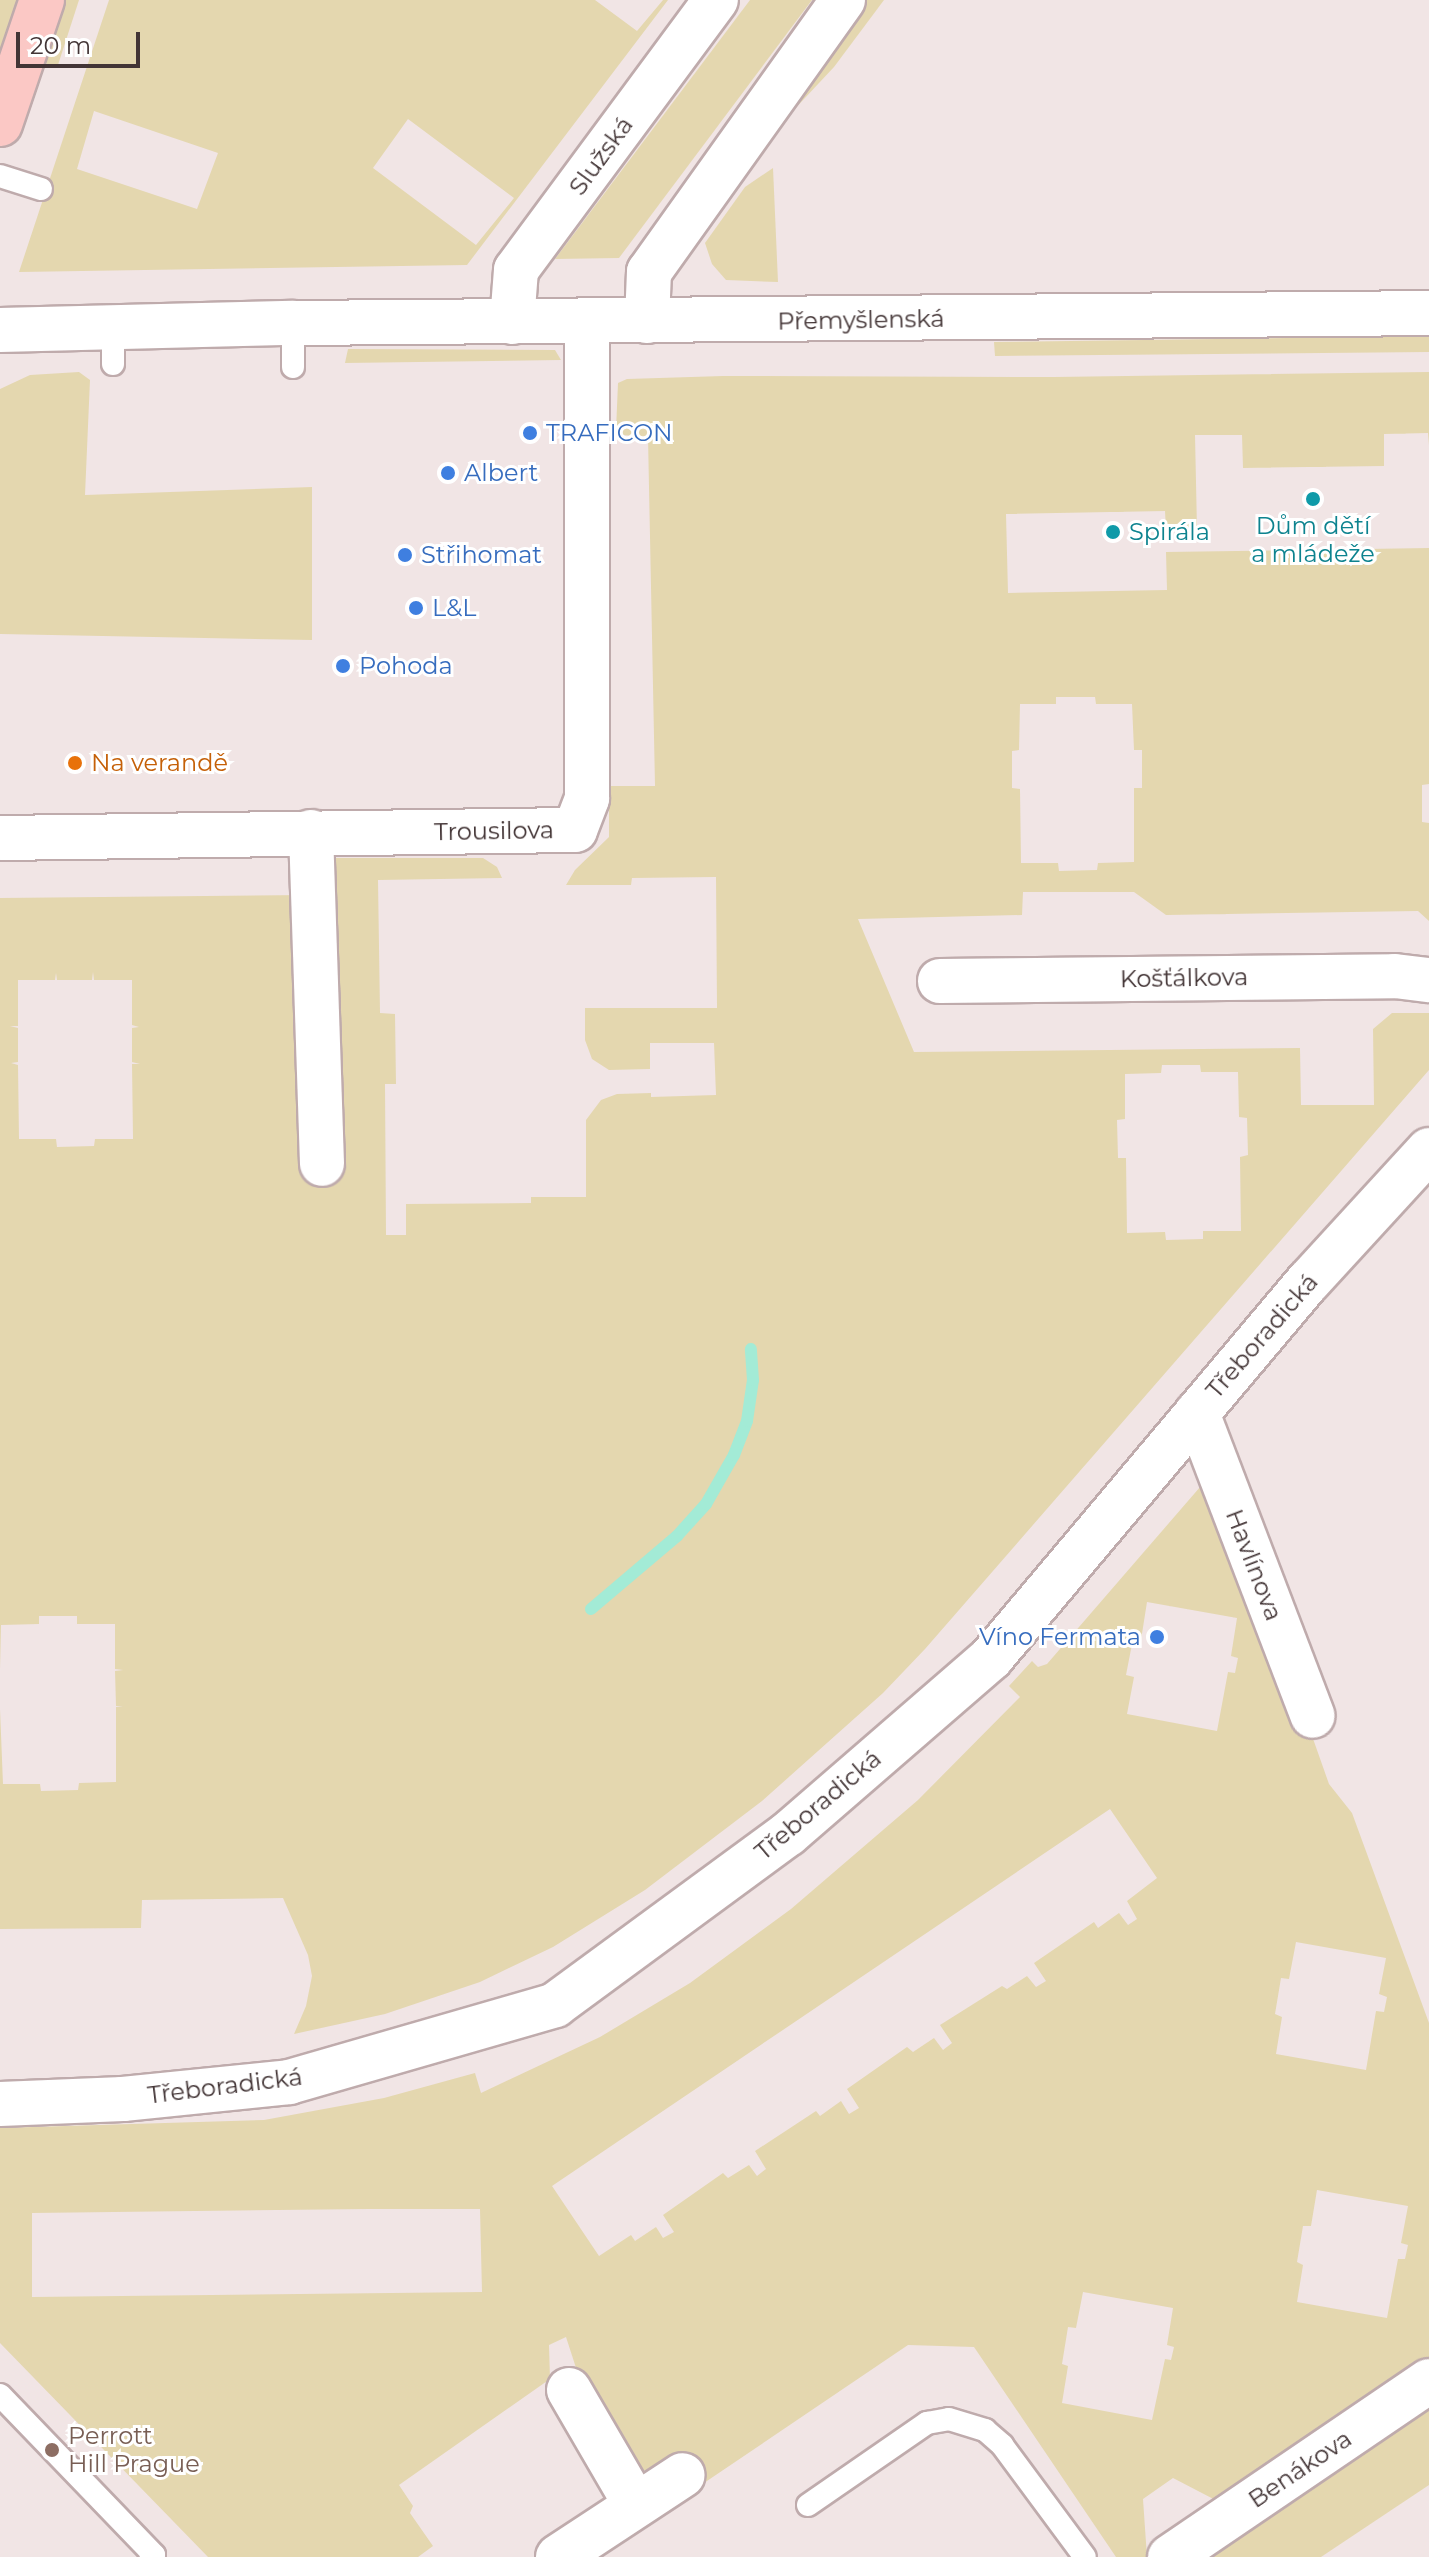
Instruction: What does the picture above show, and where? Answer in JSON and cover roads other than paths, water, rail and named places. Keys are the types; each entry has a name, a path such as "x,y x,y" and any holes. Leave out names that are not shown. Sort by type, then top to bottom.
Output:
{"main road":[{"path":"0,124 42,0"}],"street":[{"name":"Služská","path":"512,322 516,270 650,71 716,0"},
{"path":"647,321 649,272 843,0"},
{"name":"Přemyšlenská","path":"0,330 113,346 293,323 1429,313"},
{"name":"Trousilova","path":"0,838 575,830 587,798 587,322"},
{"path":"311,832 322,1164"},
{"name":"Košťálkova","path":"940,981 1395,976 1429,980"},
{"name":"Třeboradická","path":"0,2104 123,2099 289,2082 555,2005 788,1834 991,1658 1308,1282 1429,1150"},
{"name":"Havlínova","path":"1197,1413 1313,1716"},
{"name":"Benákova","path":"1170,2557 1429,2381"},
{"path":"569,2390 636,2505"},
{"path":"558,2557 683,2475"}],"lane":[{"path":"0,176 41,189"},
{"path":"293,323 293,367"},
{"path":"0,2395 154,2555 151,2557"},
{"path":"808,2505 927,2423 949,2419 985,2430 1002,2445 1085,2557"}],"waterway":[{"path":"591,1609 677,1536 706,1504 734,1455 747,1421 753,1380 751,1349"}],"place":[{"name":"TRAFICON","path":"530,433"},
{"name":"Albert","path":"448,473"},
{"name":"Dům dětí a mládeže","path":"1313,499"},
{"name":"Spirála","path":"1113,532"},
{"name":"Střihomat","path":"405,555"},
{"name":"L&L","path":"416,608"},
{"name":"Pohoda","path":"343,666"},
{"name":"Na verandě","path":"75,763"},
{"name":"Víno Fermata","path":"1157,1637"},
{"name":"Perrott Hill Prague","path":"52,2450"}]}
